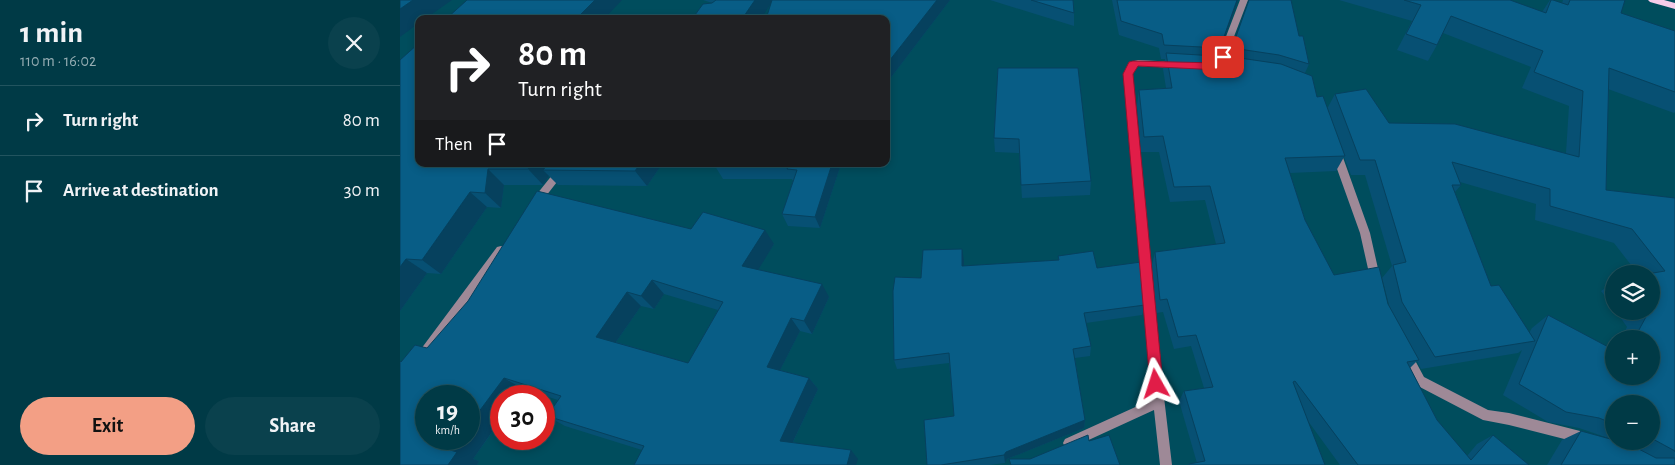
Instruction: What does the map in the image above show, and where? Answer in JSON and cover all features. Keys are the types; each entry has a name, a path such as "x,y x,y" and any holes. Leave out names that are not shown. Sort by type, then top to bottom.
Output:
{"main road":[{"path":"1653,0 1675,6"}],"street":[{"path":"1220,67 1244,0"},
{"path":"1166,465 1158,402 1128,74 1133,64 1138,63 1184,65"},
{"path":"1333,144 1365,233 1377,288"},
{"path":"532,208 564,167"},
{"path":"417,363 509,239"},
{"path":"1402,348 1420,381 1487,416 1509,419 1598,442"},
{"path":"1060,448 1158,402"}],"building":[{"path":"400,0 413,0 400,9"},
{"path":"467,0 595,0 580,15 450,15"},
{"path":"716,0 755,0 745,15 695,15 703,4 712,3"},
{"path":"772,0 937,0 890,60 890,15 767,15"},
{"path":"1031,0 1073,0 1074,13"},
{"path":"1117,0 1237,0 1220,48 1164,45 1162,34 1121,21"},
{"path":"1249,0 1291,0 1299,36 1303,36 1309,64 1279,55 1232,48"},
{"path":"1404,0 1510,0 1546,13 1551,0 1568,5 1570,0 1625,0 1621,13 1675,31 1675,92 1609,68 1606,190 1675,198 1675,451 1660,443 1660,395 1605,395 1605,420 1566,412 1519,384 1548,315 1605,345 1605,385 1660,385 1660,330 1639,330 1644,320 1660,320 1660,272 1665,271 1632,229 1550,206 1550,189 1452,162 1461,185 1452,185 1491,286 1499,285 1535,341 1435,357 1402,302 1393,265 1406,262 1375,160 1360,160 1335,94 1366,89 1389,123 1455,124 1579,157 1583,91 1534,72 1543,51 1451,16 1437,45 1406,34 1421,5"},
{"path":"415,47 415,167 530,167 528,169 488,169 485,193 470,192 422,260 406,259 400,267 400,60"},
{"path":"1166,53 1233,57 1281,64 1312,76 1317,97 1323,96 1345,156 1285,158 1305,220 1334,275 1379,267 1388,304 1419,360 1407,362 1437,420 1471,460 1493,435 1529,465 1358,465 1295,381 1293,382 1325,465 1189,465 1205,461 1184,391 1213,387 1196,335 1178,337 1167,299 1160,300 1155,252 1225,243 1210,186 1174,187 1163,136 1144,137 1139,90 1172,88"},
{"path":"998,68 1078,68 1091,181 1021,185 1019,139 994,138"},
{"path":"546,167 638,167 635,171 543,170"},
{"path":"788,167 831,167 815,217 782,214 797,170 787,169"},
{"path":"537,191 691,229 703,212 765,230 742,266 822,284 804,321 791,318 767,367 809,378 780,441 851,450 847,465 634,465 644,446 555,418 555,405 561,396 555,394 555,385 526,385 504,378 499,385 490,385 490,397 480,410 480,385 415,385 415,450 450,450 457,452 448,465 400,465 400,361 415,345 427,348 468,301","holes":["652,280 723,302 688,363 596,337 627,292 641,296"]},
{"path":"962,249 962,266 1059,260 1058,256 1093,251 1097,268 1141,262 1145,305 1084,313 1091,346 1073,349 1085,420 1006,452 1004,455 941,465 927,465 924,420 954,416 949,353 894,360 893,291 895,277 921,278 923,250"},
{"path":"1581,431 1605,438 1605,450 1641,450 1656,458 1675,458 1675,465 1561,465"},
{"path":"1088,435 1089,441 1109,435 1120,465 1011,465 1009,459 1030,459"}],"route":[{"path":"1156,384 1129,69 1133,64 1138,63 1220,67 1223,57"}]}
